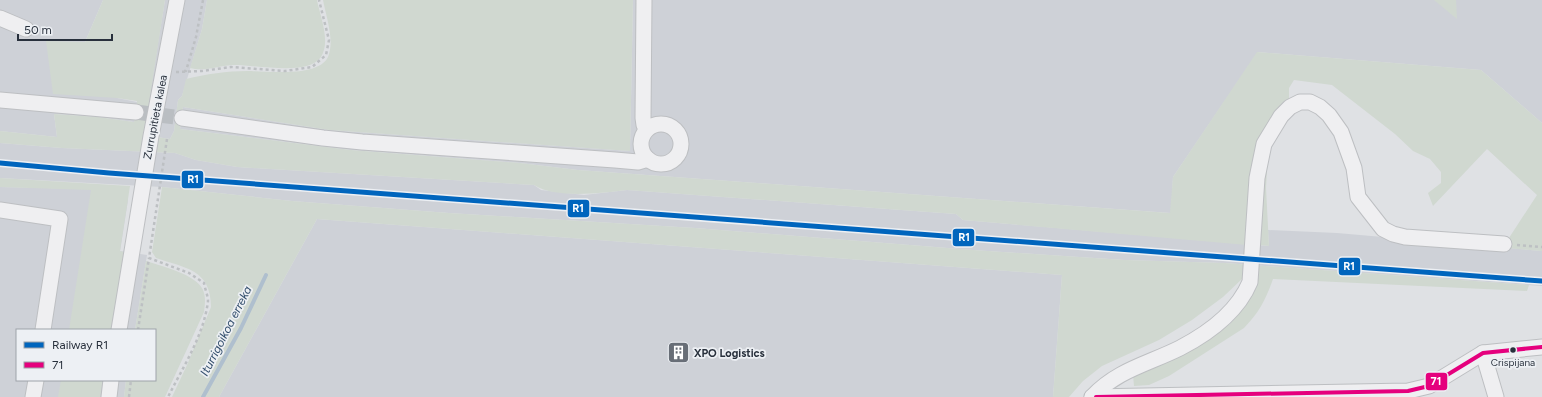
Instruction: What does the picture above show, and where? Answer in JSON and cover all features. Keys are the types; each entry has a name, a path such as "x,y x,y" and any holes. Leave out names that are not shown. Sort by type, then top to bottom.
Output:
{"street":[{"name":"Zurrupitieta kalea","path":"119,329 151,136 177,0"},
{"path":"644,0 643,118 644,126 647,129"},
{"path":"0,18 26,29"},
{"path":"0,100 136,112"},
{"path":"1092,397 1110,380 1124,372 1180,348 1206,333 1236,307 1245,294 1250,282 1257,178 1264,144 1281,116 1290,107 1300,102 1310,102 1320,107 1329,115 1341,132 1354,168 1358,197 1383,229 1393,234 1405,237 1504,244"},
{"path":"182,118 315,137 362,142 638,162 648,159"},
{"path":"662,123 671,126 677,131 681,139 681,147 678,155 672,161 656,163 648,159 643,153 641,144 642,136 647,129 662,123"},
{"path":"0,210 60,219 43,329"},
{"path":"1092,397 1355,395 1408,392 1428,386 1483,353 1542,347"},
{"path":"1483,353 1496,397"},
{"path":"33,397 36,381"},
{"path":"109,397 111,381"}],"path":[{"path":"204,0 191,56 186,70 182,72 231,67 285,71 312,67 326,55 329,40 319,0"},
{"path":"138,329 168,139"},
{"path":"1504,244 1542,247"},
{"path":"149,257 189,273 204,283 208,300 202,326 189,357 168,397"},
{"path":"129,397 131,381"}],"shaded area":[{"path":"0,0 103,0 85,42 117,98 137,102 134,122 98,117 54,114 57,137 0,131"},
{"path":"103,0 165,0 144,135 170,139 174,131 178,100 182,96 186,79 209,74 232,72 303,71 322,64 328,57 331,43 323,0 633,0 630,151 329,130 183,107 180,129 351,150 520,163 578,170 1170,213 1173,177 1257,52 1481,70 1542,123 1542,251 1507,248 1507,241 1537,195 1487,149 1433,206 1428,193 1441,183 1441,172 1430,159 1413,151 1395,134 1332,85 1294,80 1289,88 1289,103 1279,112 1247,245 963,220 956,214 627,190 566,194 543,189 534,185 237,167 196,160 175,153 62,148 0,143 0,131 57,137 54,114 98,117 134,122 137,101 117,98 53,94 46,41 85,42"},
{"path":"165,0 207,0 202,29 182,96 178,100 174,131 170,139 143,135"},
{"path":"207,0 317,0 324,28 324,51 321,57 314,63 304,67 280,68 232,65 205,69 190,68 202,29"},
{"path":"633,0 1542,0 1542,123 1481,70 1258,52 1173,177 1171,213 578,170 520,163 351,150 180,129 183,107 329,130 630,151"},
{"path":"1434,0 1456,0 1457,19"},
{"path":"0,143 62,148 175,153 196,160 237,167 534,185 541,190 584,195 627,190 956,214 963,220 1269,246 1268,230 1337,233 1542,251 1542,286 1225,263 1125,260 973,250 695,228 449,213 292,201 162,187 0,178"},
{"path":"1268,153 1266,188 1269,246 1258,245 1259,216"},
{"path":"0,178 130,186 120,251 124,252 111,329 69,329 91,190 0,187"},
{"path":"0,187 91,189 128,200 120,251 147,255 135,329 16,329 16,381 126,381 124,397 0,397"},
{"path":"162,187 292,201 449,213 695,228 973,250 1125,260 1225,263 1529,285 1527,291 1273,279 1262,305 1244,328 1169,376 1149,385 1134,386 1133,375 1204,342 1230,324 1242,310 1244,269 1242,279 1223,297 1192,320 1159,340 1102,366 1083,381 1069,397 1053,397 1062,275 317,219 219,397 172,397 211,307 210,294 201,277 186,268 156,258 152,252"},
{"name":"XPO Logistics","path":"317,219 1062,275 1053,397 219,397"},
{"path":"146,261 186,275 199,284 203,290 205,295 204,312 165,397 124,397 126,381 156,381 156,329 135,329"},
{"path":"61,381 103,381 100,397 58,397"}],"waterway":[{"name":"Iturrigoikoa erreka","path":"203,397 241,328 266,275"}],"tunnel":[{"path":"136,112 182,118"}],"rail line":[{"name":"R1","path":"0,163 109,173 1542,281"}],"transit line":[{"name":"71","path":"1096,397 1408,391 1429,386 1483,353 1542,347"}],"place":[{"name":"Crispijana","path":"1513,350"},
{"name":"XPO Logistics","path":"679,353"}]}
